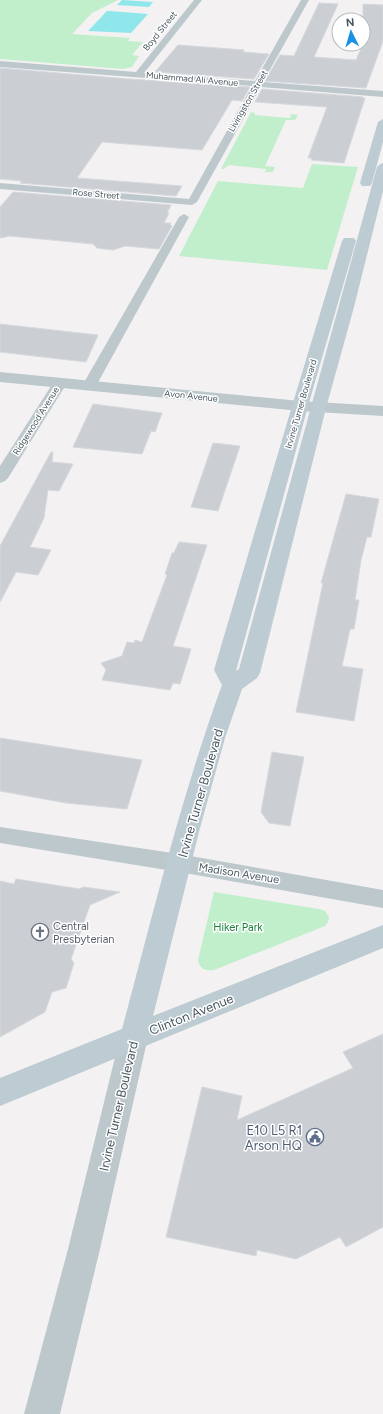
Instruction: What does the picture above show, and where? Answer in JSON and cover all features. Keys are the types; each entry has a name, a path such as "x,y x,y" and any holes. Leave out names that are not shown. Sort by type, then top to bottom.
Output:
{"main road":[{"path":"362,198 383,122"},
{"name":"Irvine Turner Boulevard","path":"309,407 347,307 383,167"},
{"name":"Irvine Turner Boulevard","path":"134,1037 188,828 214,738 233,685 249,672 280,557 309,407 353,226"},
{"name":"Clinton Avenue","path":"0,1092 383,936"}],"street":[{"name":"Boyd Street","path":"138,74 198,0"},
{"name":"Livingston Street","path":"192,202 305,0"},
{"name":"Muhammad Ali Avenue","path":"0,64 383,94"},
{"name":"Rose Street","path":"0,186 192,202"},
{"path":"89,386 184,217"},
{"name":"Avon Avenue","path":"0,377 309,407 383,411"},
{"name":"Ridgewood Avenue","path":"0,478 60,383"},
{"name":"Madison Avenue","path":"0,835 179,863 383,899"},
{"name":"Irvine Turner Boulevard","path":"42,1414 84,1249 134,1037"}],"green space":[{"path":"0,0 118,0 92,13 72,34 130,38 128,41 143,42 132,55 139,56 132,67 123,69 0,59"},
{"path":"251,112 255,113 255,115 288,118 290,118 291,114 298,115 295,120 286,120 265,166 275,167 273,172 265,172 266,169 229,165 224,169 221,169"},
{"path":"312,164 358,167 327,270 179,256 218,181 303,188"},
{"name":"Hiker Park","path":"214,892 319,909 325,911 329,917 328,922 325,926 214,970 206,970 200,966 198,960"}],"water":[{"path":"122,0 153,2 149,7 117,5"},
{"path":"107,11 148,14 131,33 88,31"}],"building":[{"path":"319,3 338,4 334,12 331,12 331,19 314,57 356,60 360,52 371,52 371,12 363,12 363,4 383,5 383,41 366,88 265,81 280,55 294,56"},
{"path":"178,45 244,50 243,52 269,54 254,79 155,72"},
{"path":"0,68 250,87 242,101 232,100 202,150 102,142 77,178 182,186 176,196 20,183 22,181 0,179"},
{"path":"262,89 365,98 344,163 311,160 312,158 308,158 327,107 255,102"},
{"path":"13,192 171,205 164,223 171,223 170,225 172,226 159,249 125,246 113,250 97,248 93,244 10,236 0,238 0,207"},
{"path":"0,324 98,335 86,362 0,352"},
{"path":"93,404 162,413 155,432 151,431 142,454 73,447"},
{"path":"213,443 240,446 218,511 191,507"},
{"path":"51,452 53,452 52,462 73,464 59,491 48,490 44,518 30,547 51,550 38,575 16,572 0,602 0,546"},
{"path":"346,494 379,499 371,537 367,537 361,560 355,600 359,600 354,629 350,629 342,666 363,669 354,721 296,712 323,583 321,583"},
{"path":"179,542 207,545 173,646 191,649 180,684 173,683 170,690 102,680 106,670 101,663 122,656 127,642 134,643 135,640 142,642 167,575 165,574 172,553 174,553"},
{"path":"0,738 142,760 127,809 66,803 0,791"},
{"path":"272,752 304,757 290,826 269,823 261,812"},
{"name":"Central Presbyterian","path":"16,879 80,889 83,887 120,892 90,905 71,959 74,963 66,988 52,992 45,1012 0,1037 0,881 14,884"},
{"path":"383,1034 383,1227 346,1247 340,1237 296,1259 257,1250 256,1256 166,1237 202,1087 242,1096 237,1120 353,1068 343,1052"}],"place":[{"name":"Central Presbyterian","path":"40,932"},
{"name":"E10 L5 R1 Arson HQ","path":"315,1137"}]}
